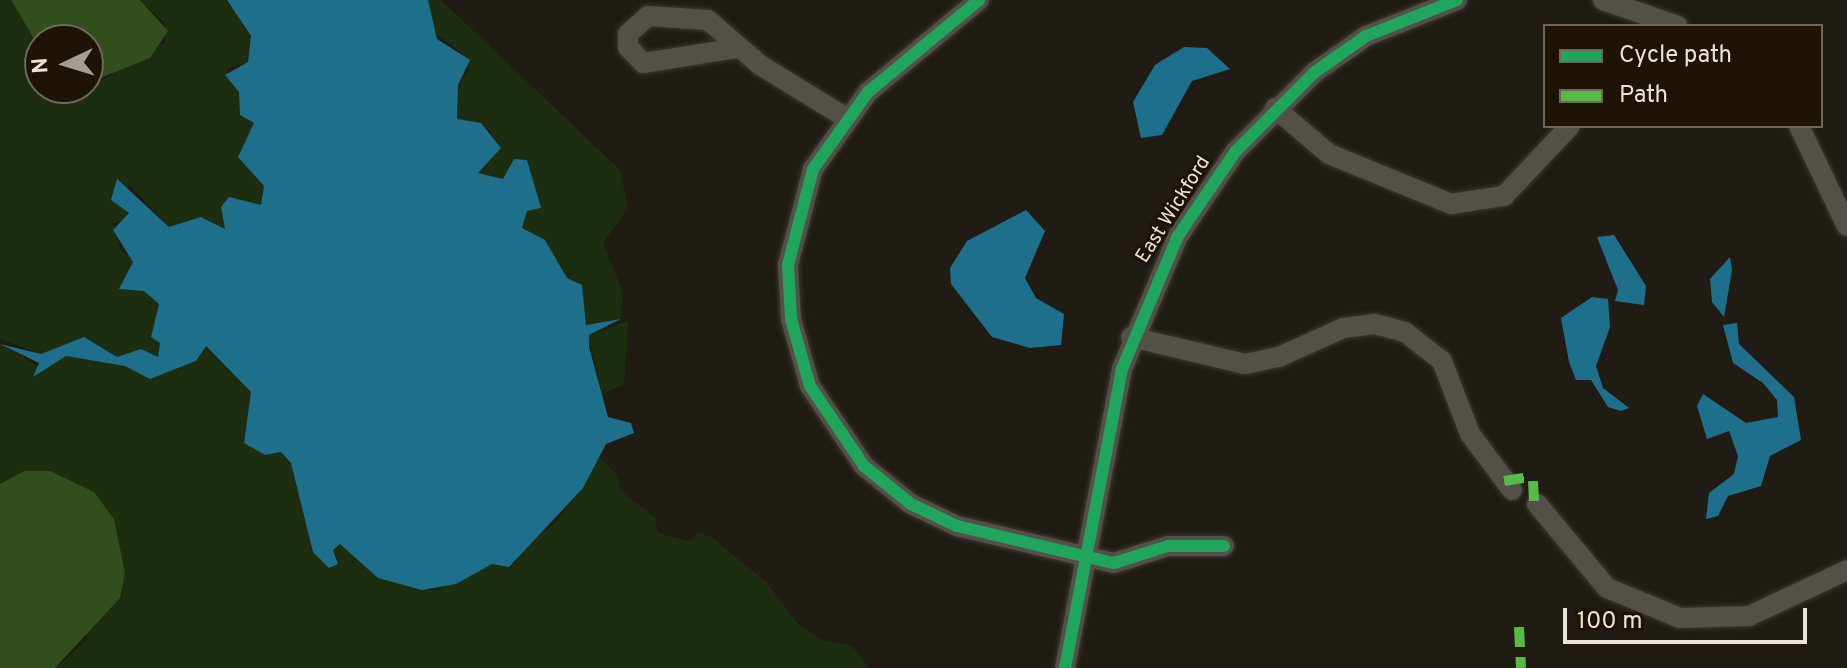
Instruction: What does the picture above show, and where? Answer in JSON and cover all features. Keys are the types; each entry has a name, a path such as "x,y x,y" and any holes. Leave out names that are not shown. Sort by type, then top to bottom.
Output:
{"street":[{"path":"979,0 845,117 803,196 788,265 794,333 818,403 864,466 927,514 979,534 1124,563 1168,546 1224,546"},
{"name":"East Wickford","path":"1065,668 1131,337 1194,208 1275,108 1340,53 1422,4 1457,0"},
{"path":"1603,0 1638,4 1674,24"},
{"path":"737,48 643,63 628,47 628,34 648,16 692,17 718,24 737,48 845,117"},
{"path":"1275,108 1329,154 1451,204 1504,196 1568,128"},
{"path":"1800,128 1827,174 1847,226"},
{"path":"1827,174 1847,165"},
{"path":"1131,337 1245,364 1279,357 1343,328 1375,324 1405,332 1442,361 1470,434 1512,490"},
{"path":"1537,504 1607,588 1680,618 1749,616 1847,570"}],"green space":[{"path":"0,0 11,0 25,24 24,104 104,104 104,79 165,43 165,23 140,0 227,0 251,36 248,62 226,69 239,92 240,115 254,123 243,154 264,186 261,205 222,212 225,229 205,218 169,227 129,184 127,220 112,223 122,253 133,257 128,282 119,286 145,291 159,304 151,337 160,343 158,357 117,357 84,337 41,354 0,339"},
{"path":"11,0 140,0 168,31 150,58 104,77 104,24 25,24"},
{"path":"428,0 441,0 620,170 628,208 603,243 623,293 621,319 586,325 580,283 567,278 544,240 522,228 527,210 540,208 527,160 503,179 478,173 501,148 488,129 457,119 458,85 470,70 462,53 431,30"},
{"path":"628,321 624,384 602,394 589,335"},
{"path":"0,344 44,370 66,356 167,373 196,361 205,346 251,392 244,442 265,455 281,452 291,463 313,551 338,560 333,550 341,544 378,578 434,591 492,564 515,564 524,545 554,524 583,488 598,456 617,475 619,489 655,518 658,533 688,541 699,533 711,537 766,582 797,623 821,640 851,645 869,668 55,668 88,639 24,471 0,484"},
{"path":"24,471 50,471 94,492 114,519 125,573 120,598 55,668 0,668 0,484"}],"water":[{"path":"227,0 428,0 437,39 470,60 458,85 457,119 481,123 501,148 478,173 503,179 514,159 527,160 541,208 527,211 522,228 545,240 567,278 582,285 586,325 621,319 589,335 589,347 608,417 631,423 634,433 606,444 583,488 509,567 492,564 456,584 422,590 378,578 340,544 333,550 338,564 329,568 313,552 291,463 281,452 265,455 244,443 251,392 206,346 196,361 150,379 125,366 66,356 33,377 39,363 0,344 41,354 84,337 117,357 141,349 158,357 160,343 151,337 159,304 144,291 119,289 133,262 113,230 129,213 111,200 117,179 169,227 201,217 225,229 221,207 229,197 261,205 264,186 238,157 254,123 240,115 239,92 225,75 248,62 251,36"},
{"path":"1184,47 1207,48 1230,69 1192,81 1162,135 1141,138 1133,102 1155,65"},
{"path":"1026,210 1045,231 1025,278 1036,298 1064,314 1061,345 1030,348 992,337 951,284 950,268 967,241"},
{"path":"1614,235 1646,286 1644,305 1615,301 1618,290 1597,237"},
{"path":"1730,257 1732,270 1724,317 1712,302 1710,279"},
{"path":"1592,297 1608,299 1610,327 1596,366 1603,388 1629,408 1621,411 1608,407 1591,380 1576,380 1569,362 1561,318"},
{"path":"1737,323 1739,344 1794,397 1801,440 1770,456 1761,486 1728,496 1718,516 1706,519 1709,493 1734,474 1738,456 1729,431 1707,439 1697,406 1703,394 1746,423 1778,417 1777,400 1763,383 1733,363 1723,325"}],"marked path":[{"path":"1504,481 1529,477"},
{"path":"1533,481 1534,501"},
{"path":"1519,627 1521,668"}],"cycle path":[{"path":"979,0 868,92 813,169 788,265 791,319 810,386 864,466 911,504 957,526 1114,563 1168,546 1224,546"},
{"path":"1065,668 1122,369 1178,236 1235,152 1315,72 1366,36 1457,0"}]}
